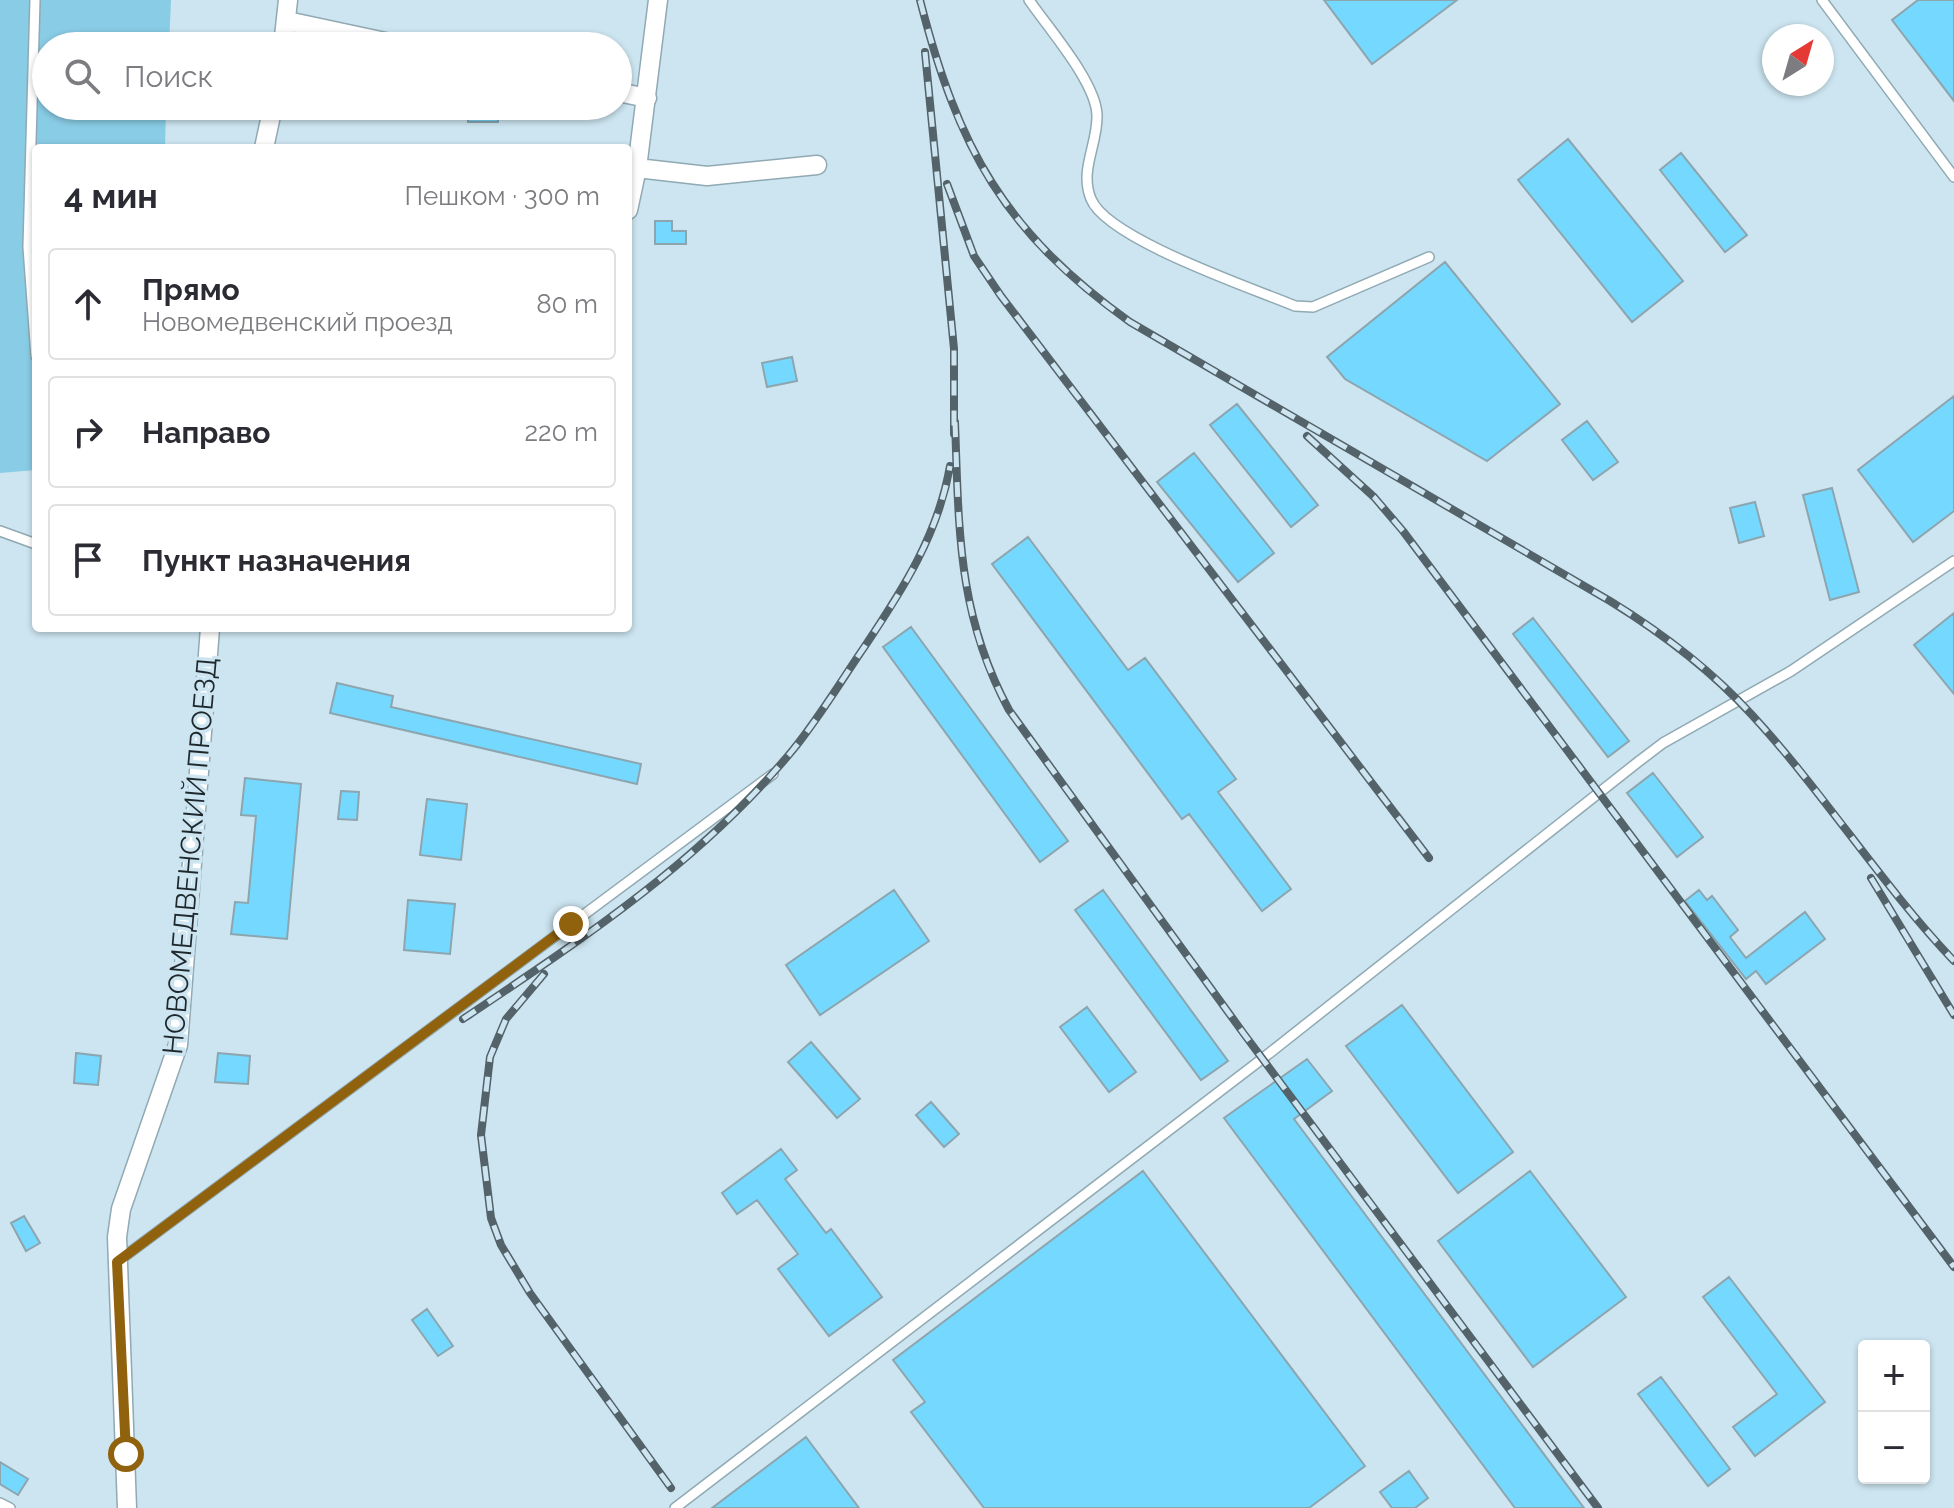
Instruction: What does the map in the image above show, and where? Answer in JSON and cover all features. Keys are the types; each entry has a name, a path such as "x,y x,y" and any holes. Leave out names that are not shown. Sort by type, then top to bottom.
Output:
{"street":[{"path":"285,32 288,0"},
{"path":"632,191 658,0"},
{"path":"287,21 338,32"},
{"path":"632,95 647,98"},
{"path":"265,144 270,120"},
{"path":"637,168 707,176 817,165"},
{"name":"НОВОМЕДВЕНСКИЙ ПРОЕЗД","path":"127,1508 117,1262 121,1209 178,1045 210,632"}],"lane":[{"path":"34,32 35,0"},
{"path":"1029,0 1094,96 1097,117 1086,173 1091,200 1107,220 1137,240 1295,306 1313,307 1429,257"},
{"path":"1822,0 1954,177"},
{"path":"32,106 28,247 32,302"},
{"path":"0,531 32,543"},
{"path":"675,1508 1262,1059 1663,743 1791,671 1954,561"},
{"path":"117,1262 773,774"},
{"path":"0,1503 10,1508"}],"shaded area":[{"path":"0,0 171,0 170,32 32,32 32,120 166,120 165,144 32,144 32,470 0,473"}],"building":[{"path":"1324,0 1457,0 1372,64"},
{"path":"1918,0 1954,0 1954,101 1892,20"},
{"path":"468,120 498,120 498,122"},
{"path":"1568,139 1683,281 1632,322 1518,180"},
{"path":"1681,153 1747,235 1725,252 1660,170"},
{"path":"655,221 672,221 672,231 686,231 686,244 655,244"},
{"path":"1445,262 1560,404 1487,461 1345,379 1327,357"},
{"path":"792,357 797,381 767,387 762,363"},
{"path":"1954,396 1954,511 1913,542 1858,470"},
{"path":"1237,404 1318,505 1291,527 1210,425"},
{"path":"1587,421 1618,462 1593,480 1562,440"},
{"path":"1194,453 1274,553 1238,582 1157,482"},
{"path":"1832,488 1859,592 1830,600 1803,495"},
{"path":"1755,502 1764,536 1739,543 1730,508"},
{"path":"1028,537 1128,670 1145,658 1236,779 1218,792 1291,889 1262,911 1189,814 1182,819 992,564"},
{"path":"1954,613 1954,694 1914,645"},
{"path":"1533,618 1629,741 1608,757 1513,634"},
{"path":"911,627 1068,841 1040,862 883,647"},
{"path":"337,683 393,696 391,707 641,764 637,784 330,713"},
{"path":"1653,773 1703,837 1677,857 1627,793"},
{"path":"245,778 301,784 287,939 231,934 235,902 248,903 256,816 241,815"},
{"path":"341,791 359,792 357,820 338,819"},
{"path":"427,799 467,804 461,860 420,855"},
{"path":"894,890 929,941 820,1015 786,965"},
{"path":"1103,890 1228,1061 1201,1080 1075,910"},
{"path":"1699,890 1707,900 1712,896 1738,930 1730,937 1746,958 1805,912 1825,939 1766,984 1756,971 1746,979 1685,901"},
{"path":"408,900 455,904 450,954 404,950"},
{"path":"1402,1005 1513,1152 1458,1193 1346,1046"},
{"path":"1087,1007 1136,1072 1109,1092 1060,1027"},
{"path":"811,1042 860,1099 837,1118 788,1062"},
{"path":"76,1053 101,1056 98,1085 74,1083"},
{"path":"218,1053 250,1056 248,1084 215,1082"},
{"path":"1307,1059 1332,1091 1294,1119 1584,1508 1515,1508 1224,1118"},
{"path":"931,1102 959,1134 944,1147 916,1115"},
{"path":"781,1149 797,1170 785,1179 826,1233 831,1229 882,1297 829,1336 778,1269 798,1254 757,1200 737,1214 722,1193"},
{"path":"1143,1171 1365,1466 1309,1508 984,1508 911,1412 925,1402 893,1360"},
{"path":"1530,1171 1626,1297 1533,1367 1438,1241"},
{"path":"24,1216 40,1243 26,1251 11,1223"},
{"path":"1729,1277 1825,1402 1755,1456 1733,1427 1777,1394 1703,1297"},
{"path":"427,1309 453,1346 438,1356 412,1320"},
{"path":"1661,1377 1730,1469 1708,1486 1638,1394"},
{"path":"806,1437 859,1508 712,1508"},
{"path":"0,1462 28,1479 18,1495 0,1484"},
{"path":"1409,1471 1428,1498 1415,1508 1392,1508 1380,1492"}],"railway":[{"path":"920,0 951,100 970,143 992,183 1018,220 1049,255 1130,322 1610,601 1685,653 1736,698 1778,745 1927,932 1954,961"},
{"path":"925,52 954,349 954,434"},
{"path":"947,184 974,256 1001,296 1429,858"},
{"path":"955,422 960,534 970,605 979,639 1009,710 1244,1034 1598,1508"},
{"path":"1307,436 1374,497 1403,531 1954,1267"},
{"path":"463,1019 595,929 679,864 718,829 792,751 830,699 905,582 937,515 950,466"},
{"path":"1871,878 1954,1015"},
{"path":"544,974 506,1019 490,1057 481,1135 491,1218 501,1245 530,1293 671,1488"}],"route":[{"path":"126,1454 117,1262 571,924"}]}
